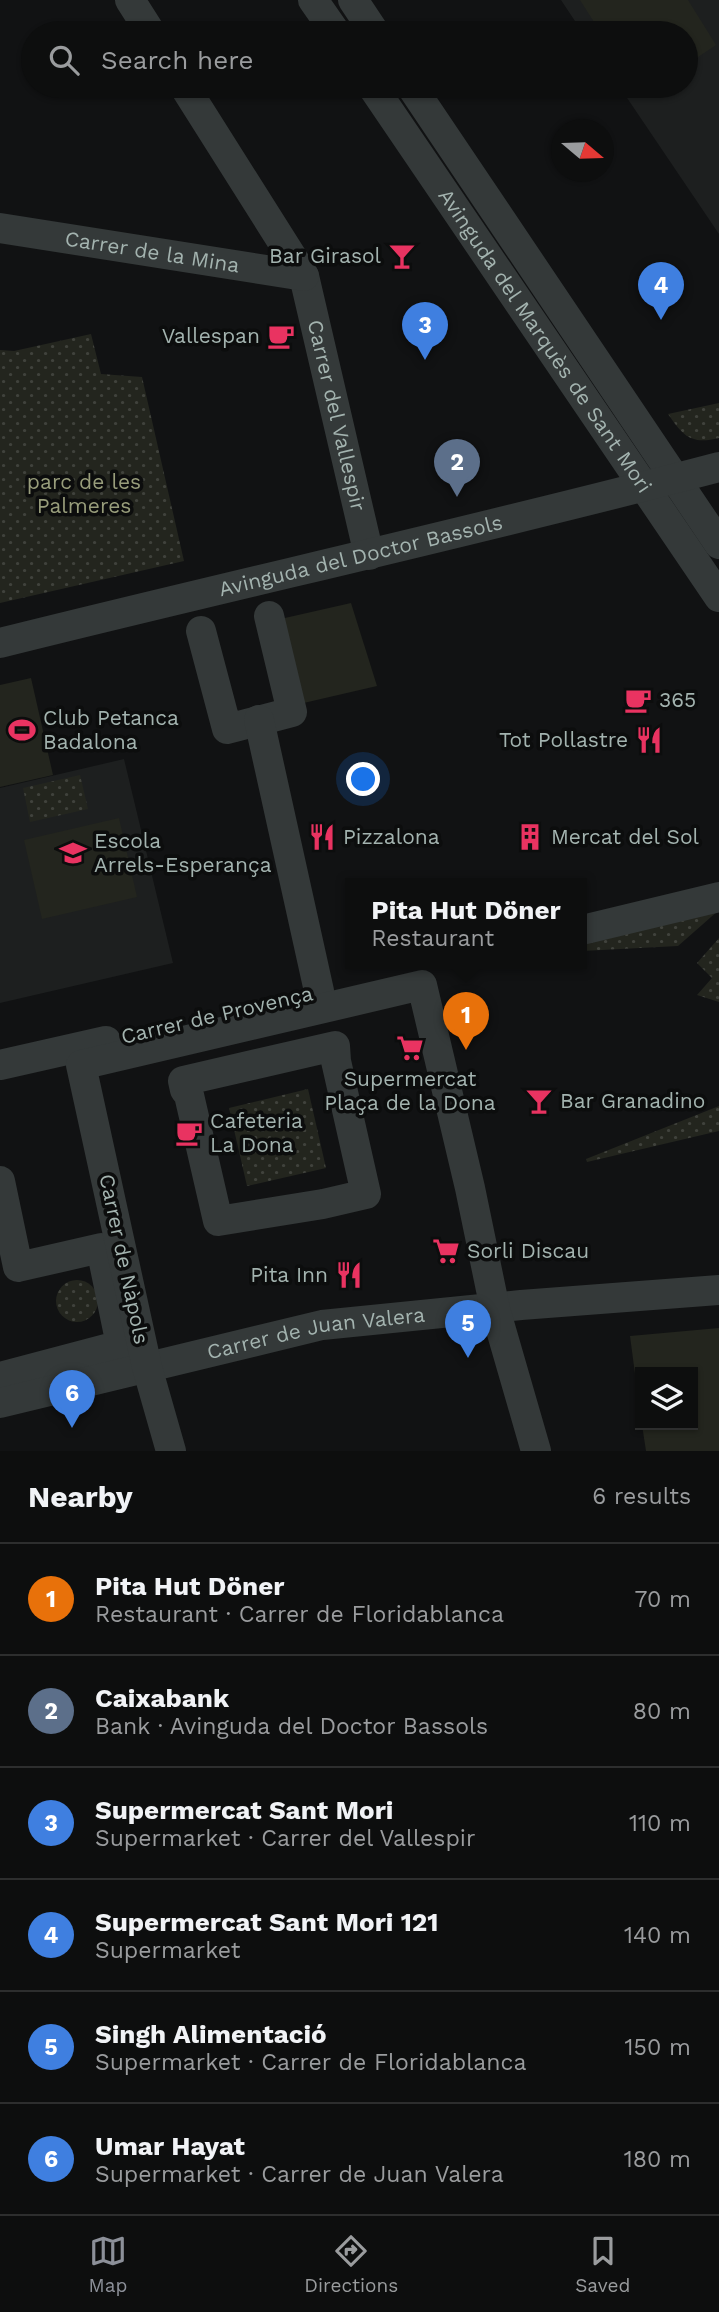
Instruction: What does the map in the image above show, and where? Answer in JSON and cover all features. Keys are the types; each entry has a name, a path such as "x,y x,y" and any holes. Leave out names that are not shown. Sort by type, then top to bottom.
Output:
{"street":[{"path":"130,0 143,21"},
{"path":"313,0 328,21"},
{"path":"353,0 367,21"},
{"name":"Carrer del Vallespir","path":"192,98 304,276 369,555"},
{"name":"Avinguda del Marquès de Sant Mori","path":"380,98 719,597"},
{"name":"Avinguda del Marquès de Sant Mori","path":"419,98 719,544"},
{"name":"Carrer de la Mina","path":"0,228 304,276"},
{"name":"Avinguda del Doctor Bassols","path":"0,643 237,584 369,555 719,467"},
{"path":"201,631 227,729 292,712 269,616"},
{"path":"259,720 319,991"},
{"path":"587,929 719,897"},
{"path":"428,975 495,1309 536,1451"},
{"name":"Carrer de Provença","path":"0,1065 319,991 428,975"},
{"name":"Carrer de Provença","path":"81,1065 428,975"},
{"path":"335,1046 366,1194 323,1204 218,1221 189,1095 183,1081 335,1046"},
{"name":"Carrer de Nàpols","path":"81,1065 148,1367 171,1451"},
{"path":"0,1181 18,1267 101,1248 121,1345 0,1377"},
{"name":"Carrer de Juan Valera","path":"0,1403 321,1325 521,1305 719,1290"}],"shaded area":[{"path":"561,0 719,0 719,234 627,98 698,98 698,21 575,21"},
{"name":"Escola Arrels-Esperança","path":"124,759 173,963 0,1003 0,788"}],"green space":[{"path":"580,0 688,0 716,45 698,57 698,21 593,21"},
{"name":"parc de les Palmeres","path":"91,334 101,374 142,377 184,561 0,603 0,350 14,351"},
{"path":"719,403 719,438 701,440 689,437 668,414"},
{"path":"351,603 377,686 295,705 276,620"},
{"name":"Club Petanca Badalona","path":"31,678 53,775 0,787 0,685"},
{"path":"80,775 88,809 30,822 23,788"},
{"path":"119,818 137,897 42,919 24,840"},
{"path":"719,910 678,946 587,951 587,939"},
{"path":"719,938 719,1002 697,995 712,978 697,963"},
{"path":"308,1089 326,1168 247,1186 229,1108"},
{"path":"719,1106 719,1131 587,1162 586,1159"},
{"path":"77,1280 92,1286 98,1301 92,1316 77,1322 62,1316 56,1301 62,1286"},
{"path":"719,1328 719,1451 646,1451 643,1430 698,1430 698,1367 635,1367 635,1374 630,1336"}],"place":[{"name":"Bar Girasol","path":"402,256"},
{"name":"Supermercat Sant Mori 121","path":"661,320"},
{"name":"Vallespan","path":"281,336"},
{"name":"Supermercat Sant Mori","path":"425,360"},
{"name":"Caixabank","path":"457,497"},
{"name":"365","path":"638,700"},
{"name":"Club Petanca Badalona","path":"22,730"},
{"name":"Tot Pollastre","path":"649,740"},
{"name":"Pizzalona","path":"322,837"},
{"name":"Mercat del Sol","path":"530,837"},
{"name":"Escola Arrels-Esperança","path":"73,853"},
{"name":"Supermercat Plaça de la Dona","path":"410,1048"},
{"name":"Pita Hut Döner","path":"466,1050"},
{"name":"Bar Granadino","path":"539,1101"},
{"name":"Cafeteria La Dona","path":"189,1133"},
{"name":"Sorli Discau","path":"446,1251"},
{"name":"Pita Inn","path":"349,1275"},
{"name":"Singh Alimentació","path":"468,1358"},
{"name":"Umar Hayat","path":"72,1428"}]}
